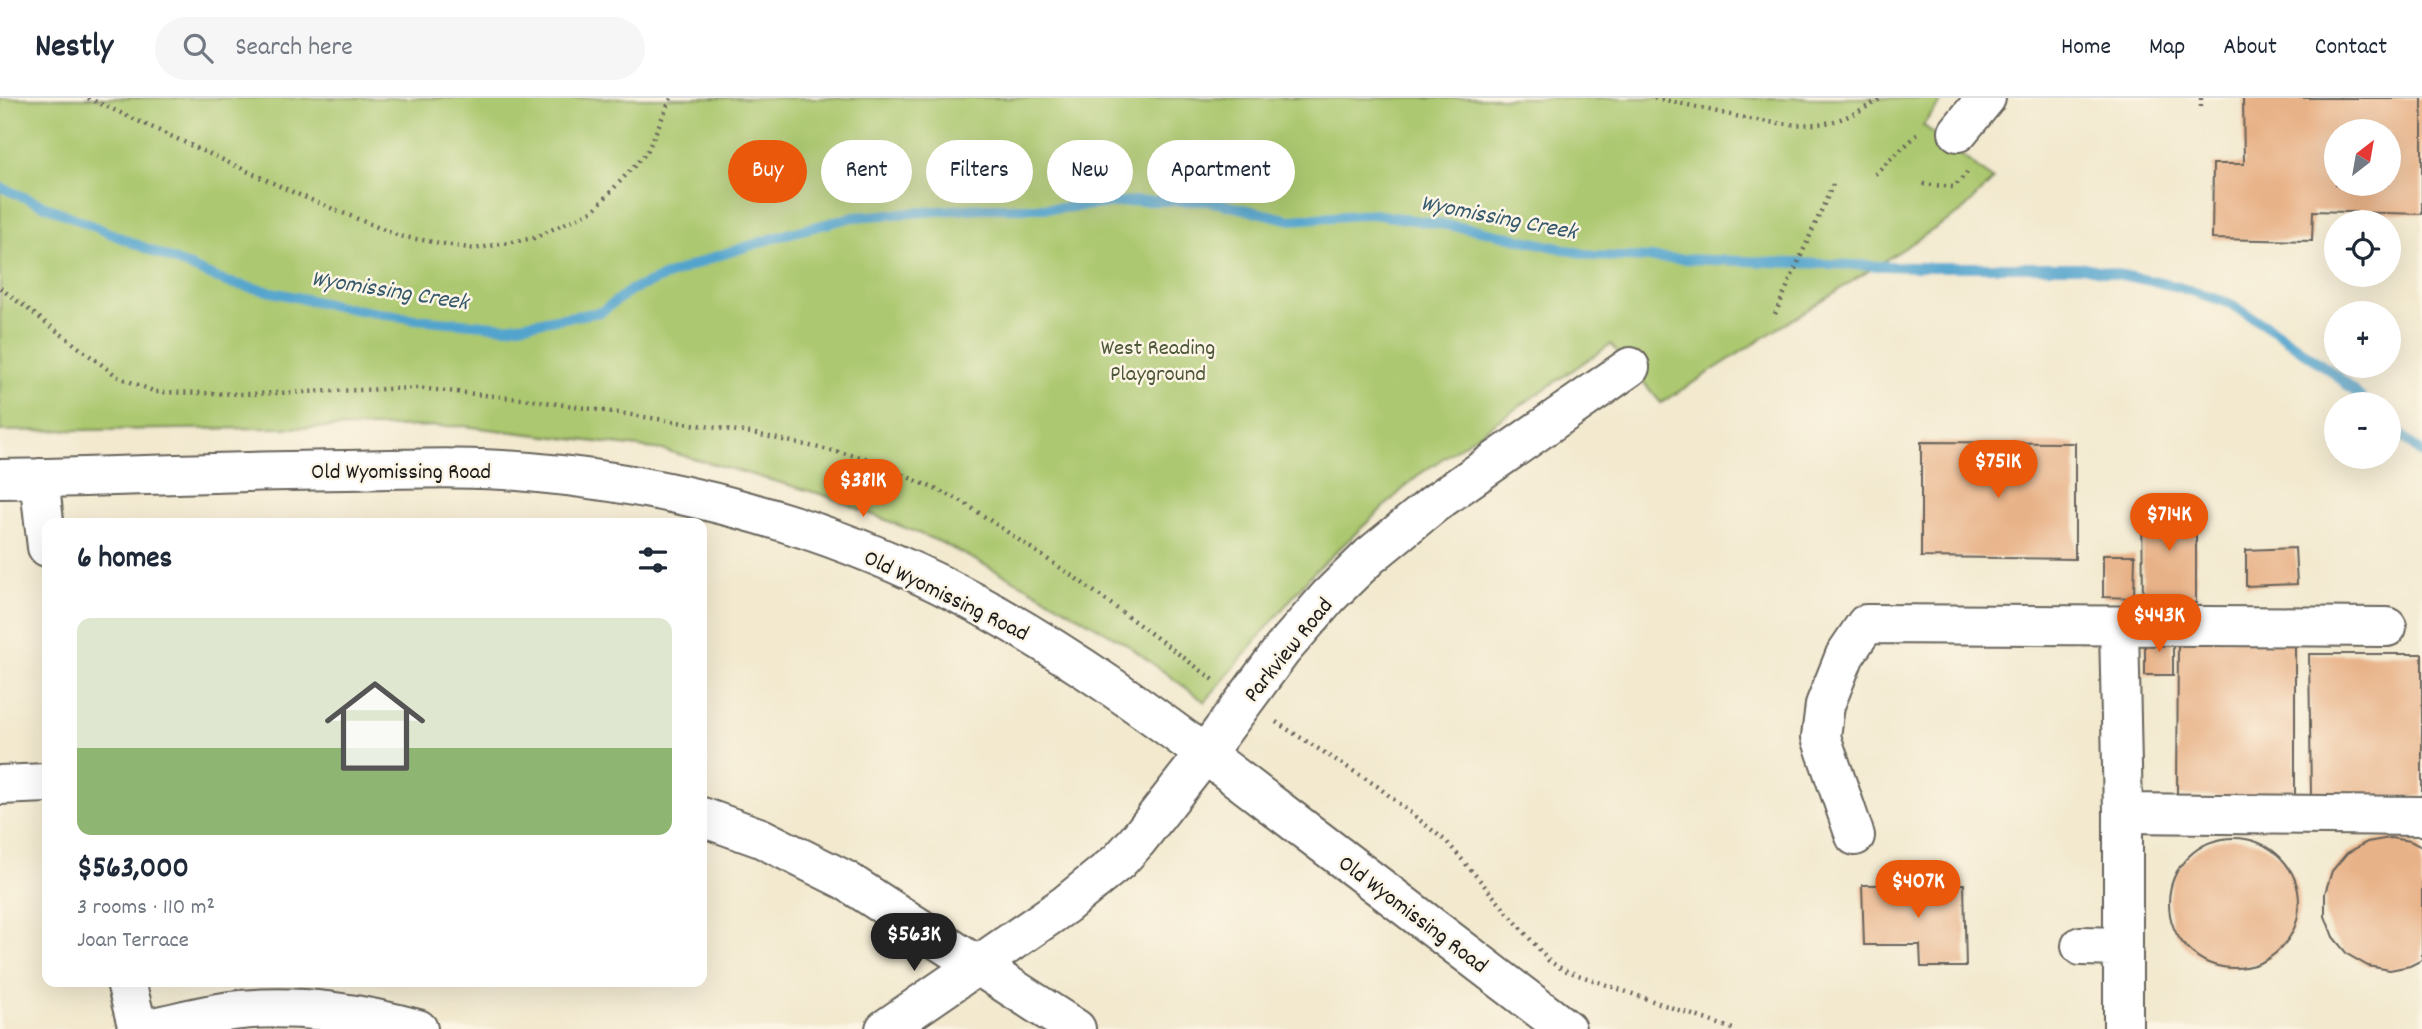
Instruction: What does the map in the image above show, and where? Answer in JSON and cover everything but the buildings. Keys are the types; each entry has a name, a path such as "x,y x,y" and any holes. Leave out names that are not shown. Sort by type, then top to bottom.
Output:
{"street":[{"path":"1940,131 1986,98"},
{"name":"Parkview Road","path":"885,1029 1065,905 1118,861 1137,841 1205,754 1282,650 1329,596 1370,556 1434,503 1630,368"},
{"name":"Old Wyomissing Road","path":"0,479 196,472 447,468 529,472 642,487 757,514 868,553 935,582 1048,644 1205,754 1566,1029"},
{"path":"39,478 44,518"},
{"path":"1855,836 1821,737 1825,705 1844,655 1866,624 2387,627"},
{"path":"2119,626 2123,813 2123,1029"},
{"path":"0,785 42,783"},
{"path":"2123,813 2422,816"},
{"path":"707,819 761,838 845,880 1076,1029"},
{"path":"2081,946 2123,947"},
{"path":"126,987 138,1029"},
{"path":"144,1029 237,1010 275,1008 351,1013 418,1029"}],"path":[{"path":"88,98 297,194 399,236 474,249 534,239 594,209 647,152 671,98"},
{"path":"1654,98 1771,122 1818,124 1858,113 1882,98"},
{"path":"2201,98 2201,111"},
{"path":"1875,174 1940,131"},
{"path":"1923,184 1954,187 1971,169"},
{"path":"1775,314 1834,182"},
{"path":"1243,702 1377,786 1447,842 1549,961 1564,970 1733,1029"}],"green space":[{"name":"West Reading Playground","path":"0,98 1944,98 1923,125 1993,180 1961,212 1661,403 1611,344 1417,476 1311,575 1205,702 1126,644 1026,586 940,542 824,495 663,450 463,426 0,431"}],"waterway":[{"name":"Wyomissing Creek","path":"0,187 226,282 341,307 415,319 506,327 601,312 631,290 714,257 853,217 981,208 1061,208 1136,201 1208,201 1291,220 1373,214 1480,230 1594,256 1915,267 2083,267 2175,286 2229,303 2275,331 2336,375 2355,392"},
{"name":"Wyomissing Creek","path":"2401,434 2422,454"}]}
